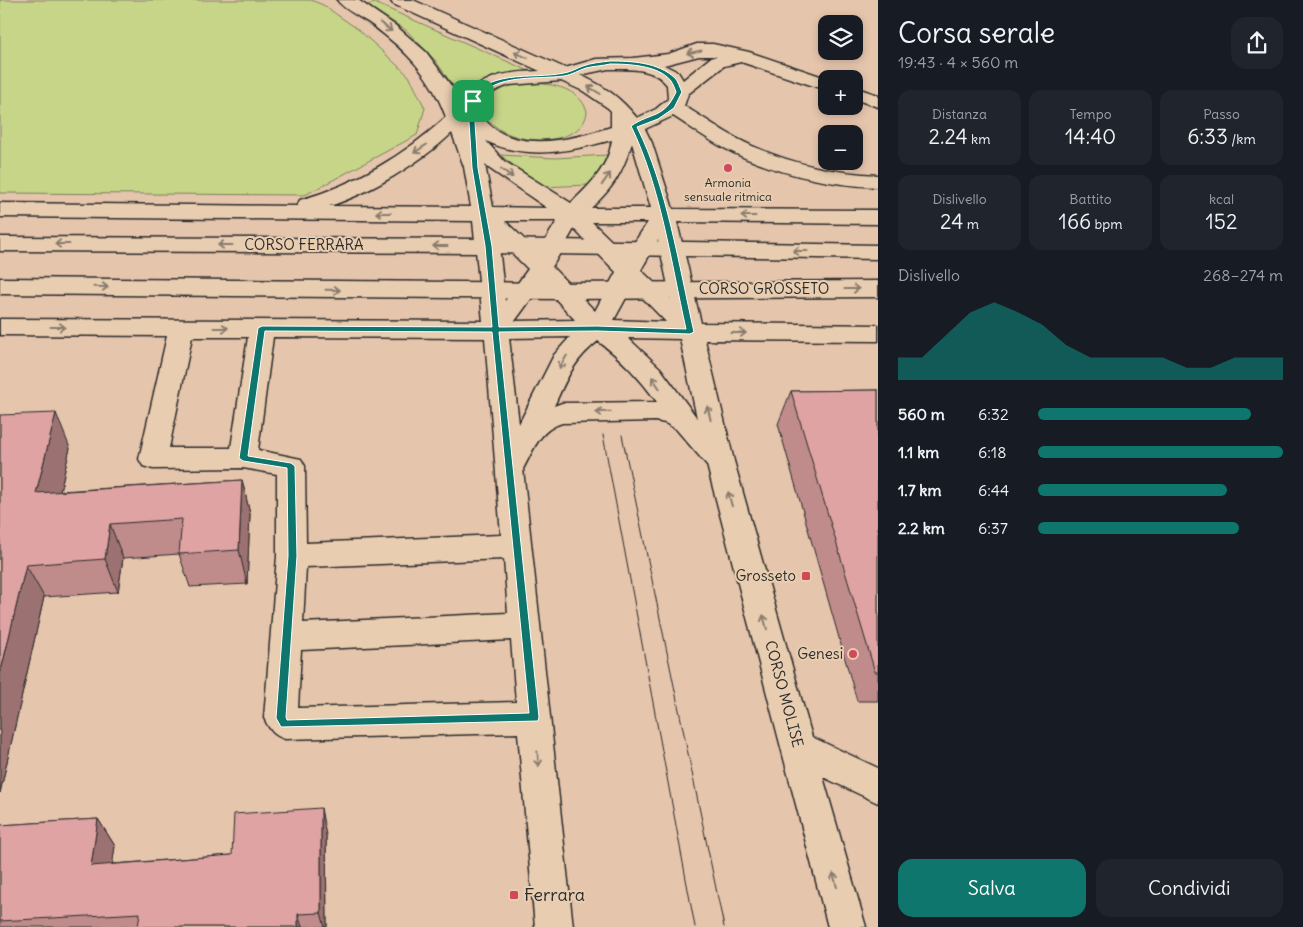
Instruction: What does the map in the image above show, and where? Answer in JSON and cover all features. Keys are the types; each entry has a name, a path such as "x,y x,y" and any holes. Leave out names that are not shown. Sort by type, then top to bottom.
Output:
{"street":[{"path":"346,0 392,32 407,45 428,66 447,93 485,134 498,140 526,147 559,147 625,122 656,117 717,62 742,56"},
{"path":"398,0 596,90 625,122"},
{"path":"249,212 302,206 339,196 424,146 466,112 477,94 497,82 514,78 566,75 586,66 670,59 687,53 705,50 742,56 818,81"},
{"path":"632,63 651,67 667,75 677,84 676,100"},
{"path":"863,96 878,101"},
{"path":"676,100 732,144 763,157 815,173 849,179 878,181"},
{"path":"466,112 473,139 475,168"},
{"path":"466,112 488,246 511,466 554,927"},
{"path":"496,330 526,291 572,214 602,186 613,169 620,152 625,122"},
{"name":"CORSO MOLISE","path":"625,122 642,143 664,215 720,461 800,748 847,927"},
{"path":"473,139 485,154 501,168 572,214 607,248 623,280"},
{"path":"0,210 878,216"},
{"name":"CORSO MOLISE","path":"484,214 520,247 597,328 622,346 651,374 685,422 720,461"},
{"path":"511,466 562,361 573,348 597,328 641,249 664,215"},
{"name":"CORSO FERRARA","path":"0,244 607,248"},
{"path":"607,248 878,252"},
{"name":"CORSO GROSSETO","path":"560,291 623,280 647,290 878,289"},
{"path":"0,286 560,291"},
{"path":"647,290 690,332"},
{"path":"3,326 496,330 597,328 690,332 878,333"},
{"path":"181,328 153,459 243,458 291,466 292,556 281,718 285,724 534,717"},
{"path":"243,458 262,328"},
{"name":"CORSO MOLISE","path":"528,431 542,420 562,413 655,412 673,416 685,422"},
{"path":"292,556 518,546"},
{"path":"288,637 526,626"},
{"path":"800,748 878,786"}],"green space":[{"path":"0,0 311,0 323,5 359,30 409,76 425,108 417,135 305,195 0,193"},
{"path":"375,3 529,71 492,78 476,85 460,96 435,60 407,31 367,5"},
{"path":"532,83 557,86 572,92 583,103 587,111 582,124 571,133 556,138 538,140 520,138 504,132 491,123 484,110 496,92 509,86"},
{"path":"500,155 555,158 608,155 598,177 588,185 542,187"}],"building":[{"path":"878,390 878,672 875,672 791,391"},
{"path":"56,413 36,493 242,480 239,550 179,554 182,519 110,524 105,559 26,565 0,675 0,415"},
{"path":"321,808 321,913 298,914 298,927 138,927 140,913 0,921 0,825 98,819 91,866 232,855 234,814"}],"tram line":[{"path":"603,435 695,927"},
{"path":"622,435 724,927"}],"place":[{"name":"Armonia sensuale ritmica","path":"728,168"},
{"name":"Grosseto","path":"806,576"},
{"name":"Genesi","path":"853,654"},
{"name":"Ferrara","path":"514,895"}],"route":[{"path":"473,101 471,107 475,168 488,246 496,330 511,466 534,717 285,724 281,718 292,556 291,466 243,458 262,328 496,330 597,328 690,332 664,215 642,143 634,126 656,117 672,107 679,92 677,84 673,79 651,67 632,63 610,63 586,66 566,75 532,76 497,82 477,94 473,101"}]}
